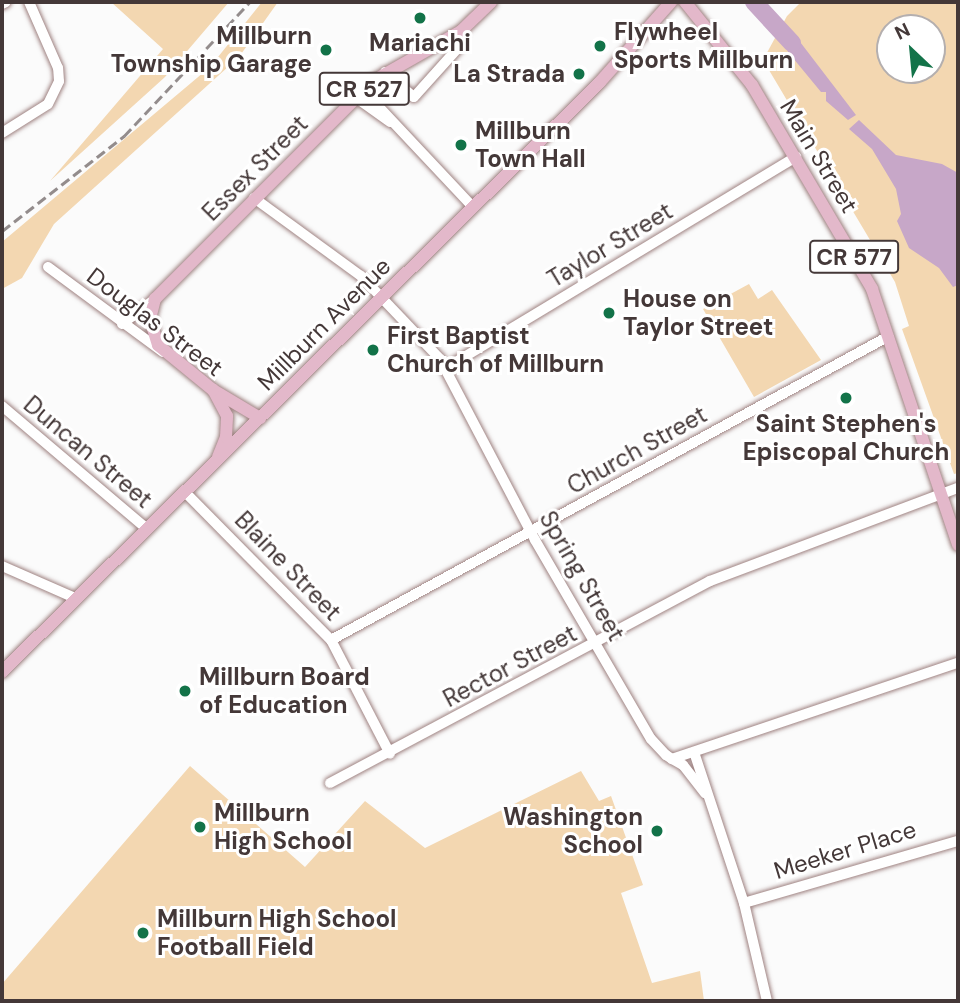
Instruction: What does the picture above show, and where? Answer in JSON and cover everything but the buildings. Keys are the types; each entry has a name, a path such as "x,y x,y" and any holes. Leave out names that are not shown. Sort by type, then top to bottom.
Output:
{"main road":[{"name":"Essex Street","path":"155,299 359,94 385,72 461,31 492,2"},
{"name":"Millburn Avenue","path":"2,671 600,82 671,2"},
{"name":"Main Street","path":"685,2 744,74 796,157 872,289 943,492 958,545"},
{"path":"155,299 152,331 169,355"},
{"name":"Douglas Street","path":"169,355 214,390 228,422 218,457"},
{"path":"214,390 260,418"}],"street":[{"path":"2,133 48,104 59,81 58,68 29,2"},
{"path":"385,72 414,97 457,49 461,31"},
{"path":"359,94 472,206"},
{"name":"Taylor Street","path":"446,368 796,157"},
{"name":"Spring Street","path":"254,198 361,276 446,368 531,532 651,739 672,759 684,765 708,796"},
{"name":"Douglas Street","path":"48,267 122,324 169,355"},
{"name":"Essex Street","path":"122,324 155,299"},
{"name":"Church Street","path":"331,640 889,336"},
{"name":"Duncan Street","path":"2,406 147,530"},
{"name":"Rector Street","path":"330,783 390,754 710,581 958,488"},
{"name":"Blaine Street","path":"184,491 331,640 390,754"},
{"path":"2,566 75,598"},
{"path":"672,759 958,663"},
{"path":"694,752 744,903 767,1001"},
{"name":"Meeker Place","path":"744,903 958,841"}],"shaded area":[{"path":"111,2 229,2 165,77 50,181 163,49"},
{"path":"262,2 278,2 239,57 54,224 22,278 2,289 2,242 210,67"},
{"path":"801,2 958,2 958,473 954,474 902,329 909,326 895,282 763,60 787,16"},
{"path":"780,26 794,34 856,115 848,120 826,101 826,92 821,92 788,52 785,38 776,30"},
{"path":"859,120 896,155 942,164 958,173 958,285 953,287 939,268 909,248 897,221 901,214 896,189 872,149 849,129"},
{"path":"749,284 758,299 772,290 821,360 754,397 703,309"},
{"name":"Millburn High School","path":"190,766 305,867 365,801 425,848 581,771 599,801 611,796 643,885 621,893 652,983 700,971 704,1001 2,1001 2,984"}],"waterway":[{"path":"754,2 792,43"}],"railway":[{"path":"2,231 124,136 250,2"}],"place":[{"name":"Mariachi","path":"420,18"},
{"name":"Flywheel Sports Millburn","path":"600,46"},
{"name":"Millburn Township Garage","path":"326,50"},
{"name":"La Strada","path":"579,74"},
{"name":"Millburn Town Hall","path":"461,145"},
{"name":"House on Taylor Street","path":"609,313"},
{"name":"First Baptist Church of Millburn","path":"373,350"},
{"name":"Saint Stephen's Episcopal Church","path":"846,398"},
{"name":"Millburn Board of Education","path":"185,691"},
{"name":"Millburn High School","path":"200,827"},
{"name":"Washington School","path":"657,831"},
{"name":"Millburn High School Football Field","path":"143,933"}]}
